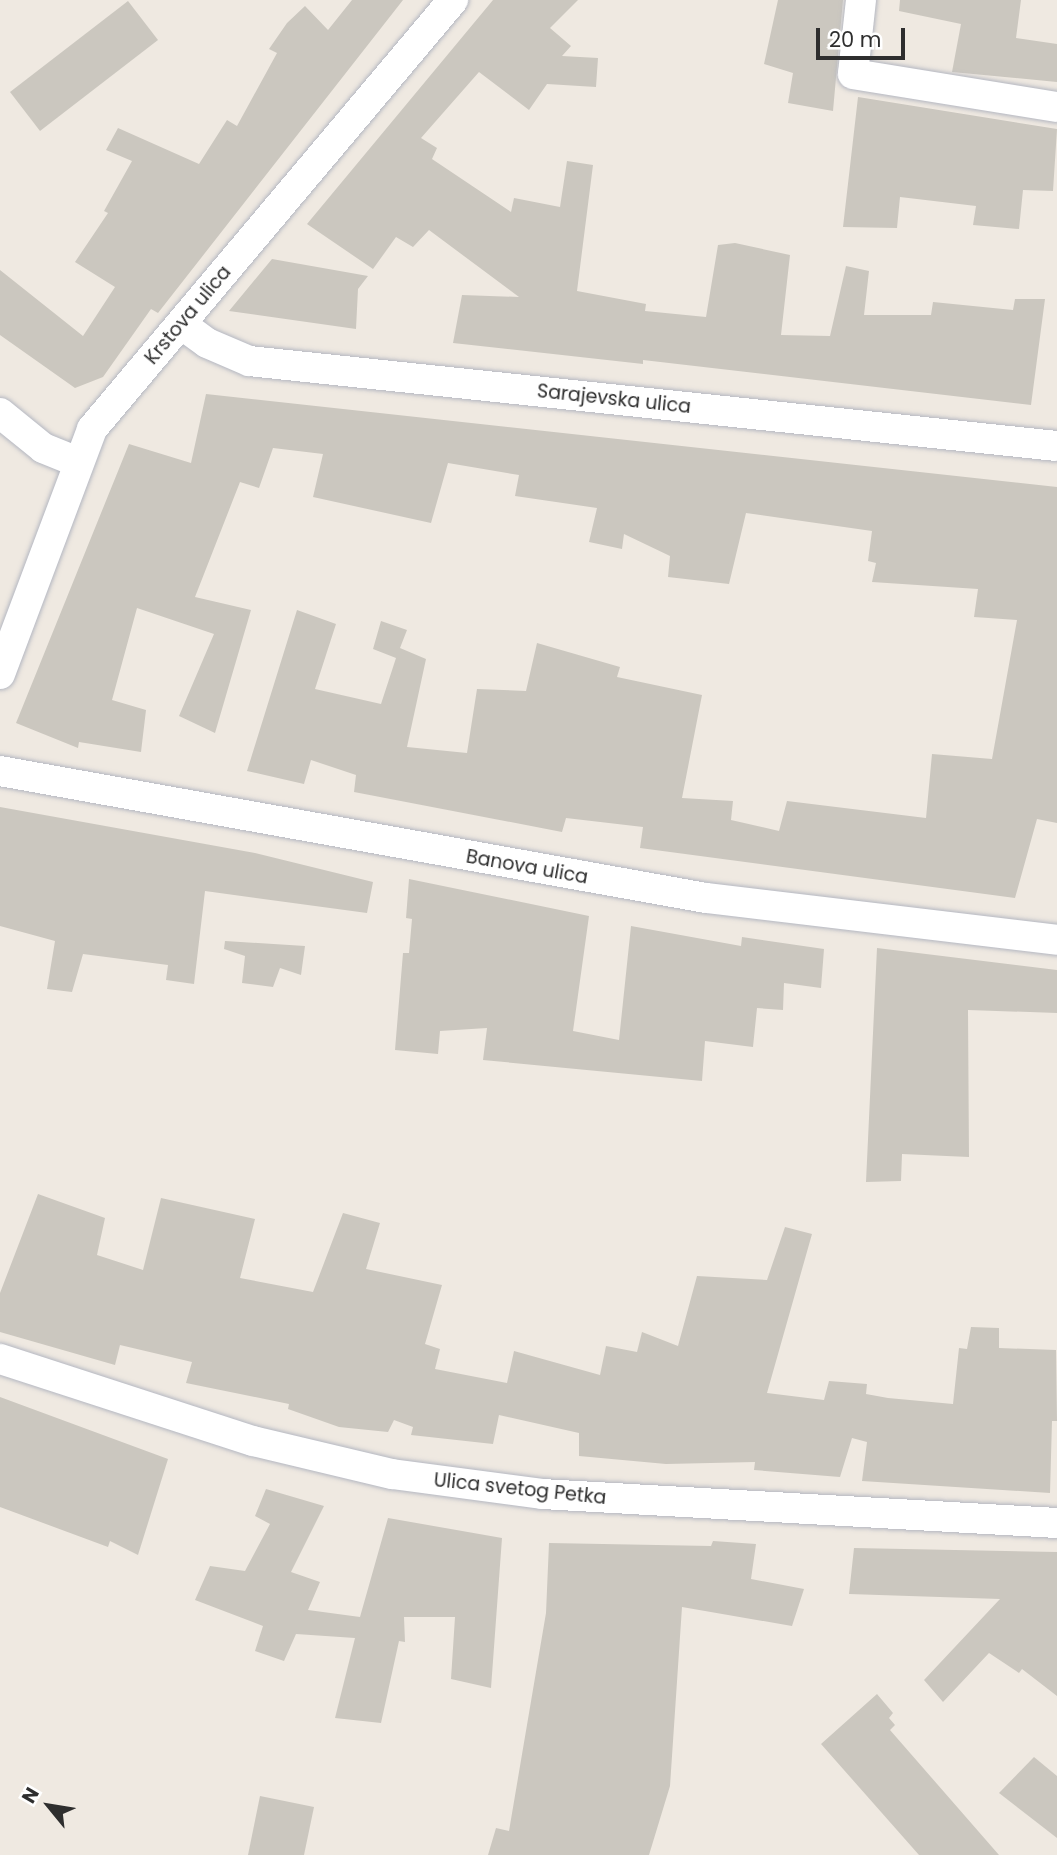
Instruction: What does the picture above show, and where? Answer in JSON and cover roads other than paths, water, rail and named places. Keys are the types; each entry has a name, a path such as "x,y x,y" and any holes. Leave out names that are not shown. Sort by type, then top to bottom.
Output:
{"street":[{"name":"Krstova ulica","path":"0,674 92,429 111,402 181,324 453,0"},
{"path":"860,0 853,74 1057,107"},
{"name":"Sarajevska ulica","path":"181,324 207,343 249,361 1057,446"},
{"path":"0,413 43,448 78,462"},
{"name":"Banova ulica","path":"0,771 706,898 1057,940"},
{"name":"Ulica svetog Petka","path":"0,1359 253,1441 392,1474 542,1494 1057,1523"}]}
